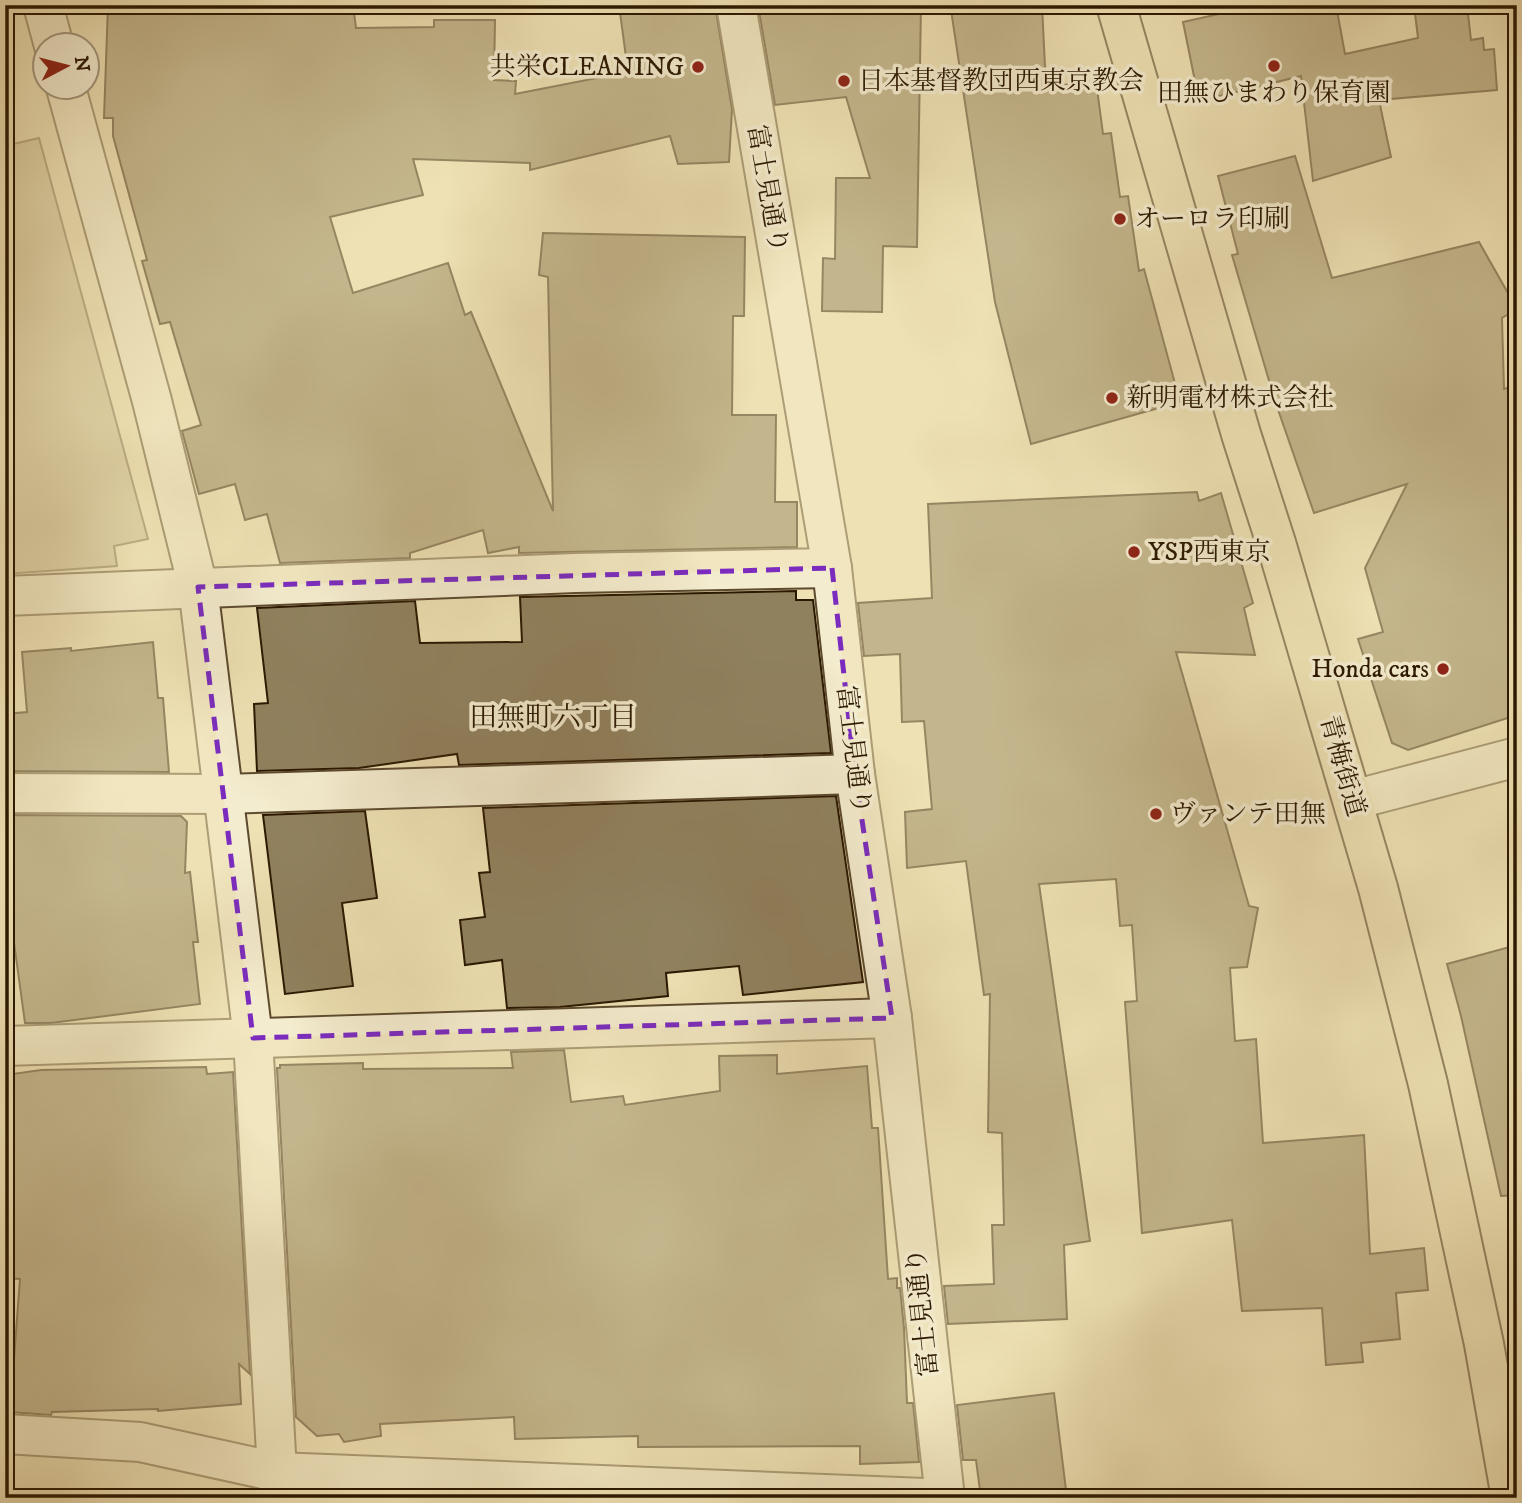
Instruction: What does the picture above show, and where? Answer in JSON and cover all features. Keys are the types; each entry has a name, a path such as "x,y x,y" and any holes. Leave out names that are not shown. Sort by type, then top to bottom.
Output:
{"main road":[{"name":"青梅街道","path":"1116,5 1241,434 1378,888 1427,1084 1484,1344 1511,1498"}],"street":[{"path":"43,5 50,32"},
{"name":"富士見通り","path":"736,5 832,568 855,774 892,1018 944,1498"},
{"path":"70,102 152,401 198,587 253,1038 279,1485"},
{"path":"5,596 575,573 832,568"},
{"path":"1353,800 1517,757"},
{"path":"5,793 223,794 855,774"},
{"path":"5,1046 892,1018"},
{"path":"5,1434 140,1442 279,1485 925,1498"}],"highlighted area":[{"path":"832,568 855,774 892,1018 253,1038 198,587"}],"shaded area":[{"path":"39,138 148,539 114,546 117,566 5,574 5,146"}],"building":[{"path":"108,5 353,5 356,28 434,27 434,20 495,20 494,80 516,81 515,94 628,72 619,5 715,5 732,109 729,162 678,164 670,136 530,170 530,163 413,159 423,195 330,217 353,293 448,263 465,315 471,312 553,511 548,277 539,275 543,233 745,237 744,316 733,316 732,415 776,415 775,502 797,502 797,547 519,553 519,547 488,553 483,530 410,553 410,558 280,563 267,514 245,520 235,484 199,494 182,431 201,425 170,322 160,324 142,261 147,260 113,136 113,118 104,118"},
{"path":"758,5 921,5 917,247 883,246 882,312 822,311 823,258 835,259 836,178 870,178 846,97 775,105"},
{"path":"1042,5 1046,87 1096,81 1103,134 1111,133 1120,197 1128,196 1139,271 1144,269 1180,402 1031,444 995,302 951,10"},
{"path":"1259,5 1336,5 1345,54 1418,38 1414,5 1467,5 1471,40 1483,38 1484,50 1494,49 1497,90 1379,100 1391,157 1313,181 1301,76 1199,101 1183,22"},
{"path":"1295,156 1332,278 1479,242 1517,309 1502,318 1504,389 1517,385 1517,715 1408,750 1392,743 1358,639 1383,632 1365,568 1407,484 1314,513 1275,401 1232,255 1238,254 1218,176"},
{"path":"1197,492 1199,501 1221,493 1253,603 1244,608 1255,655 1176,652 1249,906 1258,908 1247,967 1230,968 1235,1041 1256,1039 1263,1143 1364,1135 1370,1254 1424,1248 1428,1290 1396,1293 1400,1339 1361,1343 1363,1362 1326,1365 1322,1308 1242,1311 1232,1220 1142,1233 1125,1002 1137,1001 1132,925 1120,926 1116,879 1039,884 1090,1241 1064,1245 1067,1319 948,1324 944,1286 994,1284 992,1225 1004,1225 1002,1133 988,1132 990,994 984,995 966,861 907,868 905,812 932,809 924,721 902,722 900,654 864,656 858,603 932,598 928,504"},
{"path":"796,591 796,600 813,600 831,753 459,765 457,754 359,768 257,771 254,704 268,703 257,608 415,601 420,643 522,642 520,597"},
{"path":"153,642 158,698 163,698 169,772 5,771 5,714 27,712 22,652 71,648 71,651"},
{"path":"836,796 863,982 743,995 739,966 666,973 668,996 560,1007 507,1008 502,960 465,965 460,920 485,917 479,873 490,872 483,808"},
{"path":"365,811 377,898 342,903 353,986 285,994 263,815"},
{"path":"5,815 181,816 187,822 185,873 190,872 198,942 193,942 200,1004 51,1023 25,1023 5,877 5,865 11,864"},
{"path":"1517,945 1517,1195 1501,1196 1447,964"},
{"path":"564,1050 571,1102 623,1096 625,1105 720,1091 719,1056 777,1055 777,1074 867,1066 872,1128 878,1128 888,1279 897,1278 897,1288 900,1288 907,1403 913,1403 919,1462 860,1464 860,1446 638,1447 638,1436 515,1439 514,1417 380,1424 381,1436 344,1442 339,1434 317,1436 296,1417 277,1068 280,1068 280,1065 363,1063 363,1069 513,1068 511,1052"},
{"path":"206,1067 207,1074 233,1072 250,1374 239,1364 241,1404 158,1411 52,1412 51,1415 10,1412 20,1279 5,1278 5,1075 41,1070"},
{"path":"1054,1393 1067,1498 981,1498 976,1460 963,1460 957,1405"}],"place":[{"name":"田無ひまわり保育園","path":"1274,66"},
{"name":"共栄CLEANING","path":"698,67"},
{"name":"日本基督教団西東京教会","path":"844,81"},
{"name":"オーロラ印刷","path":"1120,219"},
{"name":"新明電材株式会社","path":"1112,398"},
{"name":"YSP西東京","path":"1134,552"},
{"name":"Honda cars","path":"1443,669"},
{"name":"ヴァンテ田無","path":"1156,814"}],"district":[{"name":"田無町六丁目","path":"553,717"}]}
